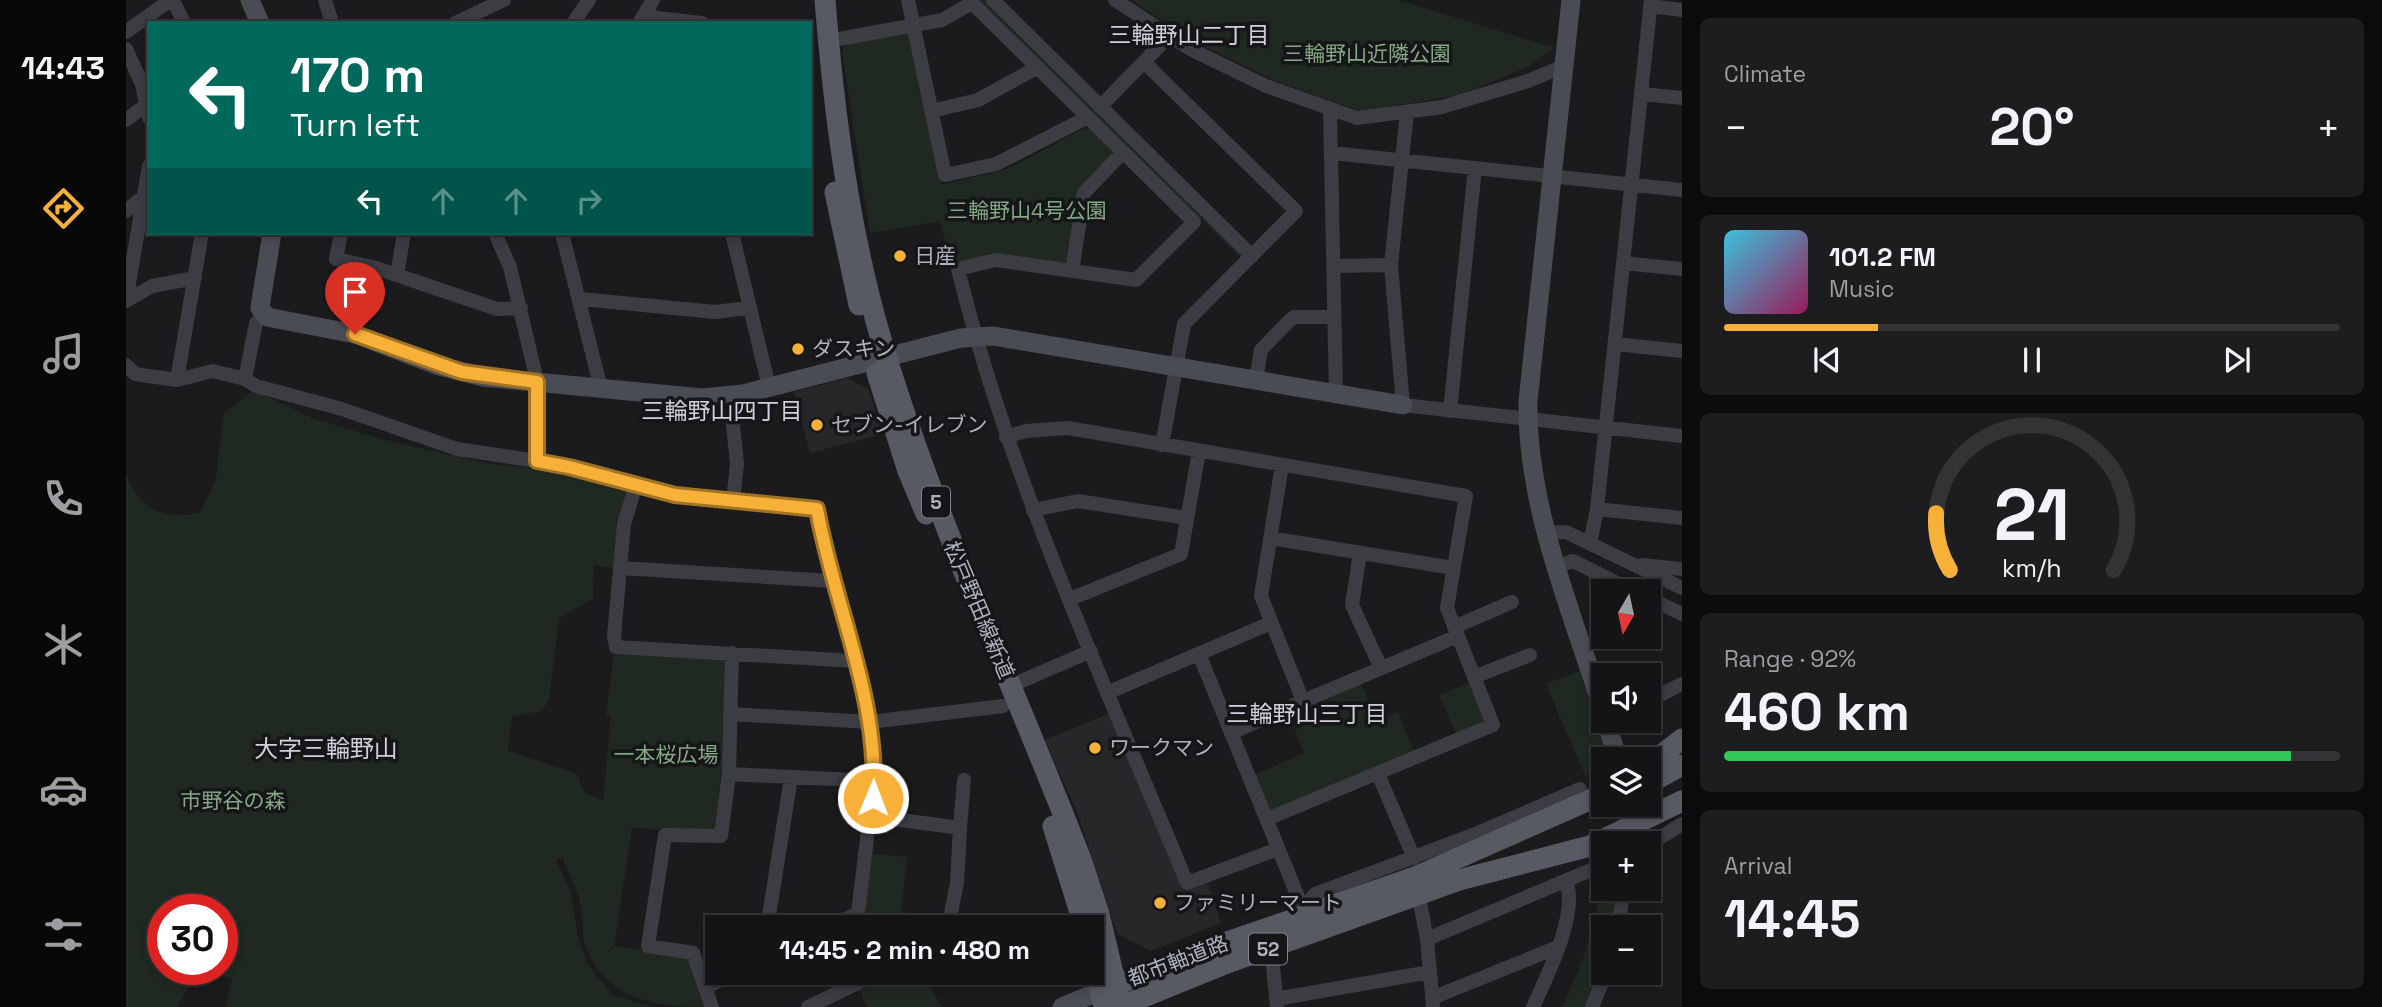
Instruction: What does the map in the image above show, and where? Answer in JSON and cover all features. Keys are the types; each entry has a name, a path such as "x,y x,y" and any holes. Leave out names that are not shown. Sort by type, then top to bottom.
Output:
{"main road":[{"name":"松戸野田線新道","path":"811,0 814,45 839,218 880,359 908,471 1082,862 1107,994 1120,1007"},
{"name":"松戸野田線新道","path":"825,0 828,41 851,205 880,359"},
{"name":"松戸野田線新道","path":"1007,696 1055,831 1081,915"},
{"path":"1661,755 1682,739"},
{"path":"1661,777 1682,765"},
{"path":"1416,876 1591,799"},
{"path":"1416,876 1482,872 1572,852 1638,824 1682,801"},
{"name":"52","path":"1416,876 1508,851 1591,812"},
{"name":"都市軸道路","path":"1107,994 1307,908 1416,876"},
{"name":"都市軸道路","path":"1120,1007 1271,947 1416,876"}],"street":[{"path":"126,32 171,0 183,21"},
{"path":"250,0 259,21"},
{"path":"325,0 331,21"},
{"path":"459,21 503,0"},
{"path":"574,21 589,0"},
{"path":"908,0 945,176 996,163 1088,117"},
{"path":"993,0 1252,256"},
{"path":"1115,0 1169,36 1266,86 1357,118 1456,103 1528,81 1564,66"},
{"path":"1571,0 1528,420 1530,457 1548,533 1591,669"},
{"path":"828,41 942,20 972,2 1194,222 1136,280 996,260 958,269 974,337 1033,510 1186,883 1278,849"},
{"path":"1590,544 1597,509 1651,3 1682,10"},
{"path":"646,12 656,18 684,21"},
{"path":"1100,107 1169,36"},
{"path":"126,49 142,84 147,111 126,120"},
{"path":"1145,63 1296,211 1184,324 1174,366 1162,445"},
{"path":"932,111 978,100 1038,67"},
{"path":"1642,94 1682,98"},
{"path":"1331,110 1336,394"},
{"path":"1403,405 1391,265 1407,112"},
{"path":"1072,271 1084,193 1123,152"},
{"path":"1332,153 1682,190"},
{"path":"1450,411 1475,169"},
{"path":"126,301 147,180"},
{"path":"126,211 138,201 144,202"},
{"path":"177,380 202,235"},
{"path":"245,379 256,323 263,314 261,301 272,235"},
{"path":"341,235 336,259 397,275 496,309 521,308"},
{"path":"397,275 404,235"},
{"path":"496,235 510,267 537,382 537,461"},
{"path":"563,235 581,299 601,389"},
{"path":"732,235 747,308 769,387"},
{"path":"1623,263 1682,269"},
{"path":"1334,266 1391,265"},
{"path":"126,301 152,286 195,278"},
{"path":"581,299 715,312 747,308"},
{"path":"263,314 274,319 355,334 462,372 702,398 730,396 974,337 1012,338 1403,405 1682,436"},
{"path":"1256,380 1261,350 1290,320 1294,317 1335,317"},
{"path":"1615,344 1682,351"},
{"path":"126,365 135,374 177,380 213,370 245,379 256,386 342,409 457,449 537,461 675,495 817,509 832,581 870,722 874,781 858,913 854,915"},
{"path":"730,396 737,464 733,501"},
{"path":"1006,437 1026,431 1068,428 1466,495 1447,608 1493,725 1267,819"},
{"path":"1070,599 1181,554 1199,451"},
{"path":"1282,465 1261,587 1271,623 1303,701"},
{"path":"636,485 624,524 614,636 616,647 855,661"},
{"path":"1033,510 1066,502 1089,502 1187,518"},
{"path":"1597,509 1682,518"},
{"path":"1548,533 1566,533 1682,588"},
{"path":"1270,538 1453,568"},
{"path":"1360,553 1352,605 1381,668"},
{"path":"1558,566 1573,561 1609,579"},
{"path":"1632,564 1682,569"},
{"path":"620,568 832,581"},
{"path":"1231,733 1381,668 1512,602"},
{"path":"1661,604 1682,614"},
{"path":"1109,692 1271,623"},
{"path":"730,714 870,722 1007,696 1091,651"},
{"path":"712,1007 693,953 648,946 665,835 721,836 729,774 732,653"},
{"path":"1199,654 1278,849 1307,908"},
{"path":"1474,677 1530,655"},
{"path":"1661,694 1682,684"},
{"path":"729,774 874,781"},
{"path":"1378,774 1416,876 1427,939 1433,1003 1558,947"},
{"path":"769,915 791,778"},
{"path":"951,915 957,883 964,780"},
{"path":"1416,876 1580,789"},
{"path":"871,816 960,828"},
{"path":"1661,837 1682,824"},
{"path":"1427,939 1591,870"},
{"path":"1533,1007 1558,947 1571,896 1566,881"},
{"path":"1271,947 1277,1003 1430,972"},
{"path":"705,988 711,985"},
{"path":"808,1007 854,985"},
{"path":"1592,1007 1601,985"},
{"name":"都市軸道路","path":"1062,1007 1107,994"}],"shaded area":[{"path":"847,378 869,390 882,434 810,453 794,392"},
{"path":"1110,713 1184,891 1208,883 1221,923 1151,951 1117,934 1079,817 1045,740"}],"green space":[{"path":"978,0 985,0 1242,254 1241,258"},
{"name":"三輪野山近隣公園","path":"1131,0 1398,0 1555,48 1527,67 1460,95 1361,111 1278,82 1189,39"},
{"name":"三輪野山4号公園","path":"905,33 910,35 941,185 1008,169 1083,129 1090,129 1112,150 1113,155 1078,192 1067,261 1062,264 997,254 952,264 940,221 870,233 842,52 846,44"},
{"name":"市野谷の森","path":"254,390 312,418 381,439 490,464 551,469 626,488 629,493 614,568 594,565 593,599 559,618 549,700 542,711 512,716 508,751 577,774 584,792 603,801 611,716 606,715 614,652 722,658 726,662 722,802 717,828 713,831 632,828 614,946 684,957 691,962 705,1007 648,1001 615,987 602,975 591,960 584,940 579,898 562,857 556,860 571,893 578,937 587,963 612,995 653,1007 225,1007 231,985 238,985 238,894 147,894 147,985 189,985 177,1007 126,1007 126,474 139,496 154,510 175,515 200,513 216,479 224,413"},
{"path":"1580,671 1591,707 1591,733 1599,733 1603,747 1591,747 1591,772 1588,773 1587,780 1546,684"},
{"path":"1471,682 1485,718 1483,723 1456,734 1439,695"},
{"path":"1361,683 1377,721 1398,712 1414,752 1273,811 1268,809 1254,775 1304,753 1289,714"},
{"path":"872,854 907,857 901,912 919,915 866,915 864,909"},
{"path":"1615,901 1614,915 1595,915 1597,903"},
{"path":"1591,933 1591,985 1594,985 1586,1007 1562,1007 1575,978"},
{"path":"868,985 931,985 941,1007 867,1007 859,989"}],"place":[{"name":"日産","path":"900,256"},
{"name":"ダスキン","path":"798,349"},
{"name":"セブン-イレブン","path":"817,425"},
{"name":"ワークマン","path":"1095,748"},
{"name":"ファミリーマート","path":"1160,903"}],"district":[{"name":"三輪野山二丁目","path":"1189,35"},
{"name":"三輪野山四丁目","path":"722,411"},
{"name":"三輪野山三丁目","path":"1307,714"},
{"name":"大字三輪野山","path":"326,749"}],"route":[{"path":"355,334 436,365 462,372 483,377 537,382 537,461 675,495 817,509 832,581 870,722 873,798"}],"park label":[{"name":"一本桜広場","path":"666,755"}]}
